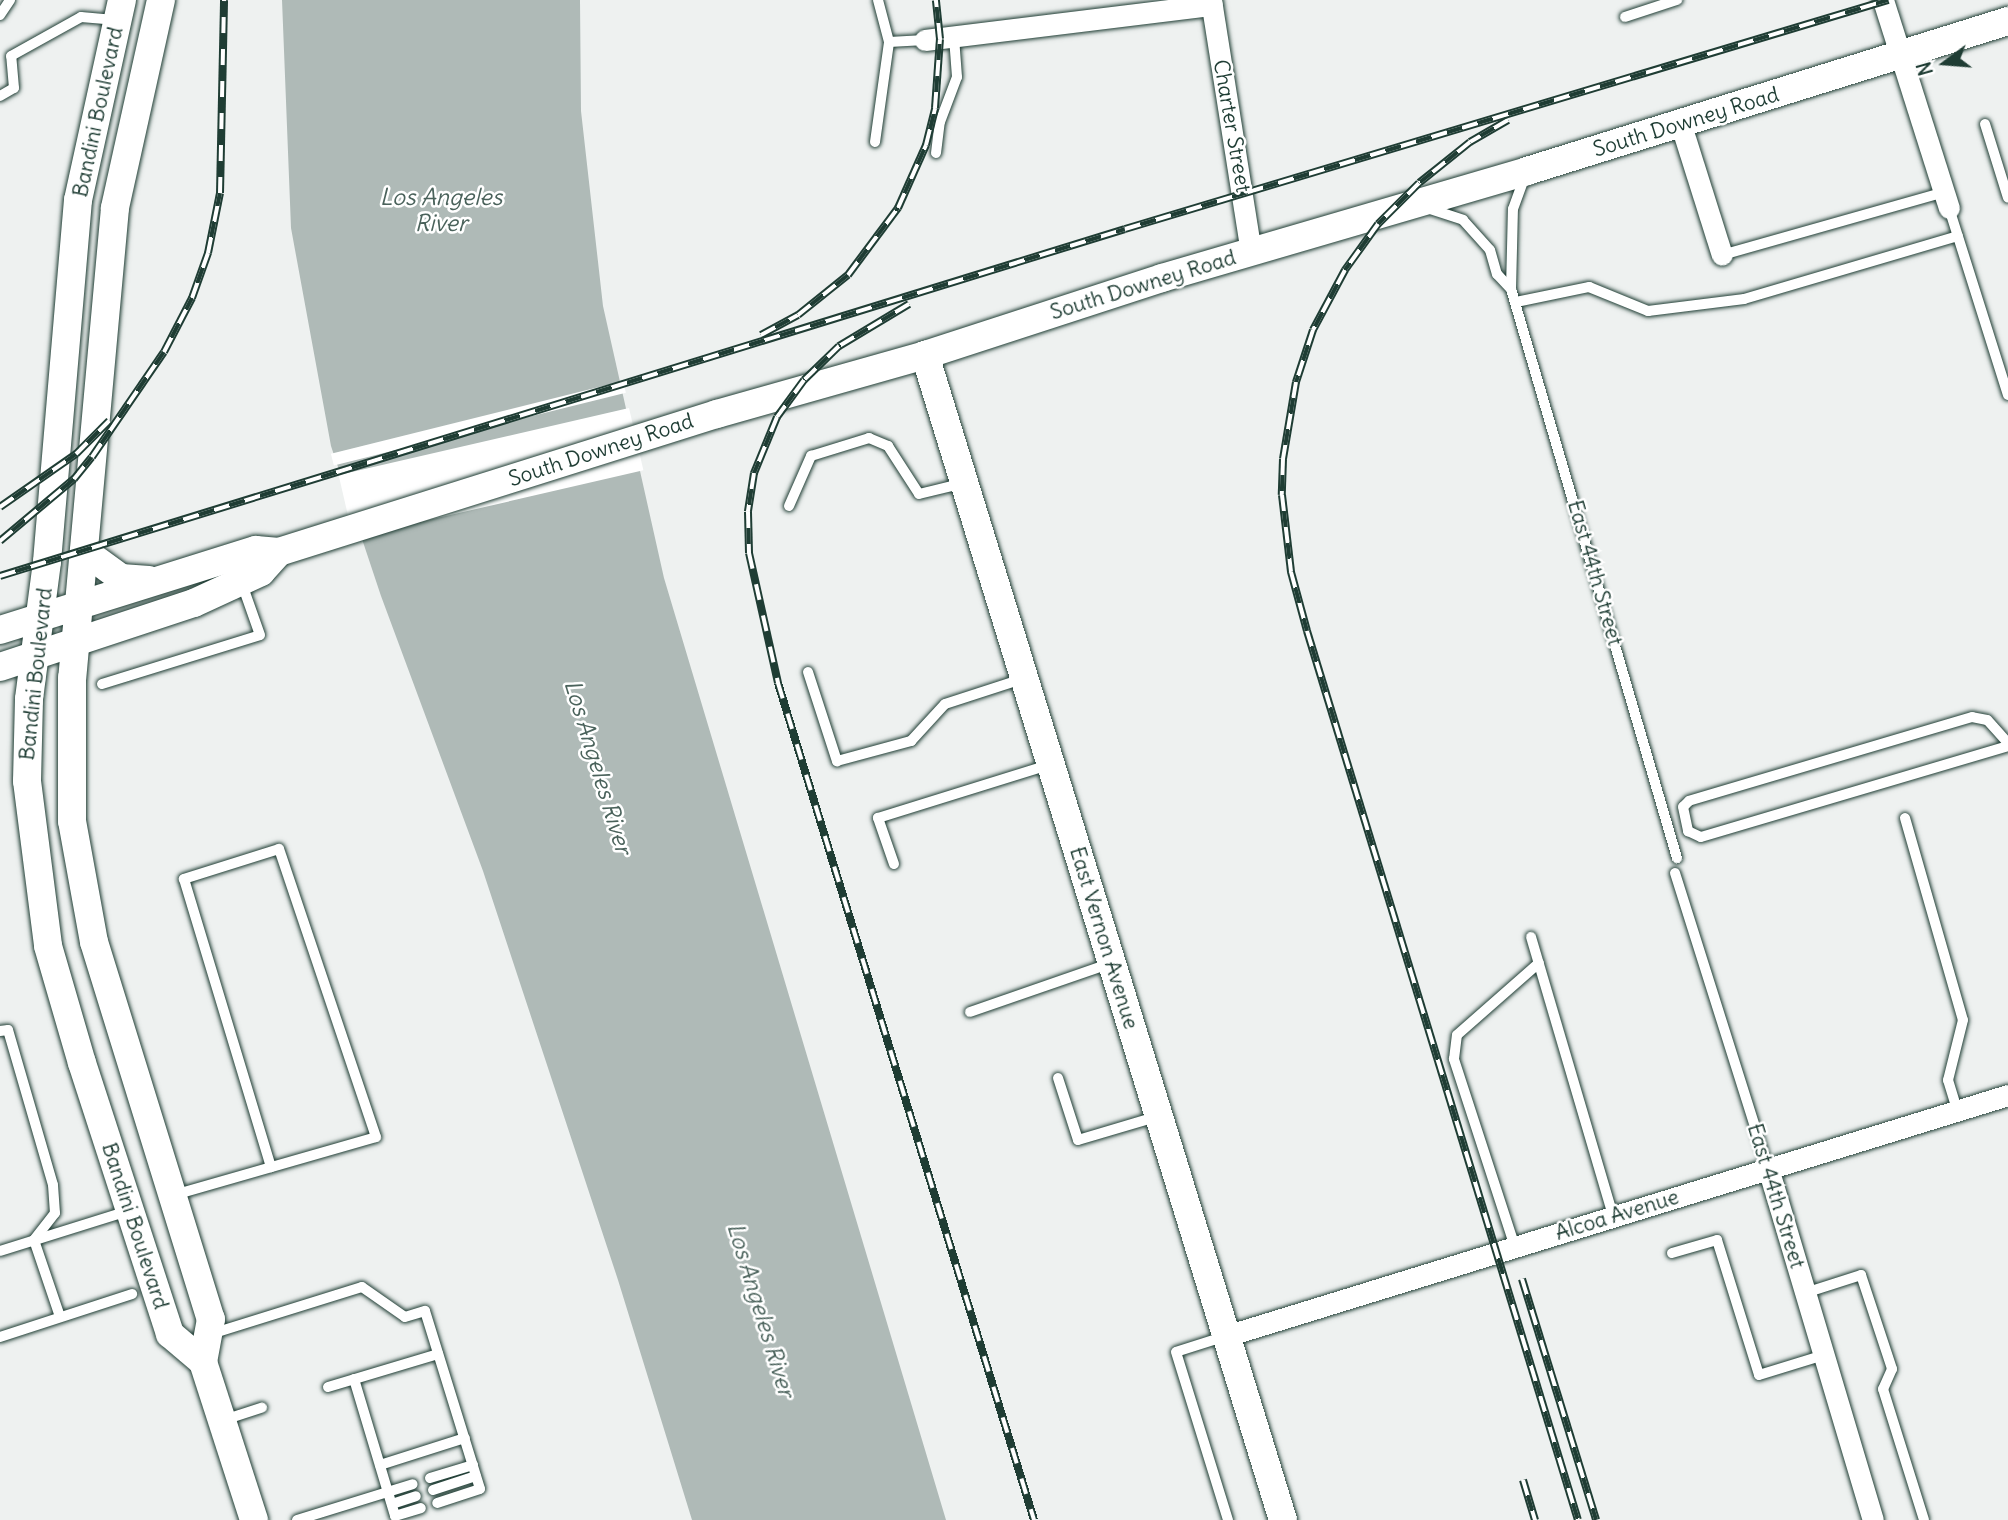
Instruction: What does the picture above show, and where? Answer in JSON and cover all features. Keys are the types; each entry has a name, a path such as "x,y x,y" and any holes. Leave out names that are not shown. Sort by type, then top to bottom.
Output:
{"main road":[{"name":"Bandini Boulevard","path":"161,0 115,208 79,605 70,774 77,867 94,942 211,1319 206,1348 222,1421 254,1520"},
{"name":"Bandini Boulevard","path":"120,10 78,200 27,781 48,946 130,1211 170,1334 206,1348"},
{"name":"South Downey Road","path":"0,630 256,550 279,552 717,414 925,355 1251,252 1903,56 2008,21"},
{"name":"East Vernon Avenue","path":"925,355 1283,1520"},
{"path":"84,551 121,578 156,580"},
{"name":"South Downey Road","path":"0,667 161,615 261,572 279,552"}],"street":[{"path":"1883,0 1947,200"},
{"path":"925,40 1211,3"},
{"name":"Charter Street","path":"1211,3 1251,252"},
{"path":"1680,122 1722,256"},
{"name":"Alcoa Avenue","path":"1226,1336 2008,1095"},
{"name":"East 44th Street","path":"1768,1168 1873,1520"}],"lane":[{"path":"0,15 10,0"},
{"path":"875,142 889,43 878,0"},
{"path":"1625,17 1677,0"},
{"path":"0,96 14,88 11,56 81,17 120,10"},
{"path":"936,153 957,77 954,37"},
{"path":"889,43 925,40"},
{"path":"1985,124 2008,198"},
{"name":"East 44th Street","path":"1511,289 1513,209 1527,171"},
{"path":"1722,256 1947,200 2008,395"},
{"name":"East 44th Street","path":"1407,206 1435,209 1463,220 1490,250 1497,274 1511,289 1677,858"},
{"path":"1516,302 1589,287 1648,311 1744,299 1958,236"},
{"path":"789,506 811,456 869,438 888,446 919,494 964,482"},
{"path":"102,684 260,635 241,581"},
{"path":"808,672 837,761 911,741 945,704 1024,678"},
{"path":"1671,837 1688,831 1701,837 2008,744 1987,720 1972,718 1689,801 1683,807 1688,831"},
{"path":"894,864 878,818 1051,764"},
{"path":"1905,818 1963,1020 1948,1080 1957,1110"},
{"path":"173,1195 271,1167 376,1137 279,849 184,879 271,1167"},
{"name":"East 44th Street","path":"1675,873 1768,1168"},
{"path":"1531,937 1613,1216"},
{"path":"970,1012 1112,963"},
{"path":"1515,1247 1454,1059 1457,1035 1539,963"},
{"path":"0,1031 8,1030 53,1185 55,1213 34,1240"},
{"path":"1058,1078 1077,1140 1159,1116"},
{"path":"0,1251 130,1211"},
{"path":"34,1240 60,1317"},
{"path":"1672,1253 1717,1240 1759,1375 1824,1355"},
{"path":"1805,1293 1861,1275 1892,1369 1883,1390 1924,1520"},
{"path":"206,1348 362,1287 405,1317 425,1311 480,1489 437,1503"},
{"path":"0,1337 132,1294"},
{"path":"1226,1336 1176,1352 1228,1520"},
{"path":"328,1387 438,1354"},
{"path":"354,1379 395,1516 421,1508"},
{"path":"222,1421 262,1408"},
{"path":"380,1465 465,1437"},
{"path":"429,1478 473,1465"},
{"path":"433,1490 477,1476"},
{"path":"297,1520 412,1484"},
{"path":"391,1504 416,1496"}],"shaded area":[{"path":"0,0 2008,0 2008,1520 0,1520"}],"water":[{"name":"Los Angeles River","path":"282,0 580,0 581,111 603,306 664,578 946,1520 692,1520 618,1280 483,871 381,596 331,446 291,228"}],"pier":[{"path":"623,381 626,393 334,465 331,454"},
{"path":"629,408 643,470 353,537 339,475"}],"railway":[{"path":"0,541 74,479 92,457 164,352 192,298 208,253 220,193 224,0"},
{"path":"761,335 798,315 848,275 898,208 926,145 935,108 940,39 936,0"},
{"path":"0,576 1125,229 1888,0"},
{"path":"1508,120 1470,142 1419,183 1378,224 1345,270 1313,330 1296,382 1283,459 1282,495 1291,572 1307,631 1578,1520"},
{"path":"909,304 839,346 804,380 777,417 754,473 748,512 749,553 778,683 1034,1520"},
{"path":"0,507 76,454 109,421"},
{"path":"1522,1279 1596,1520"},
{"path":"1523,1480 1535,1520"}]}
